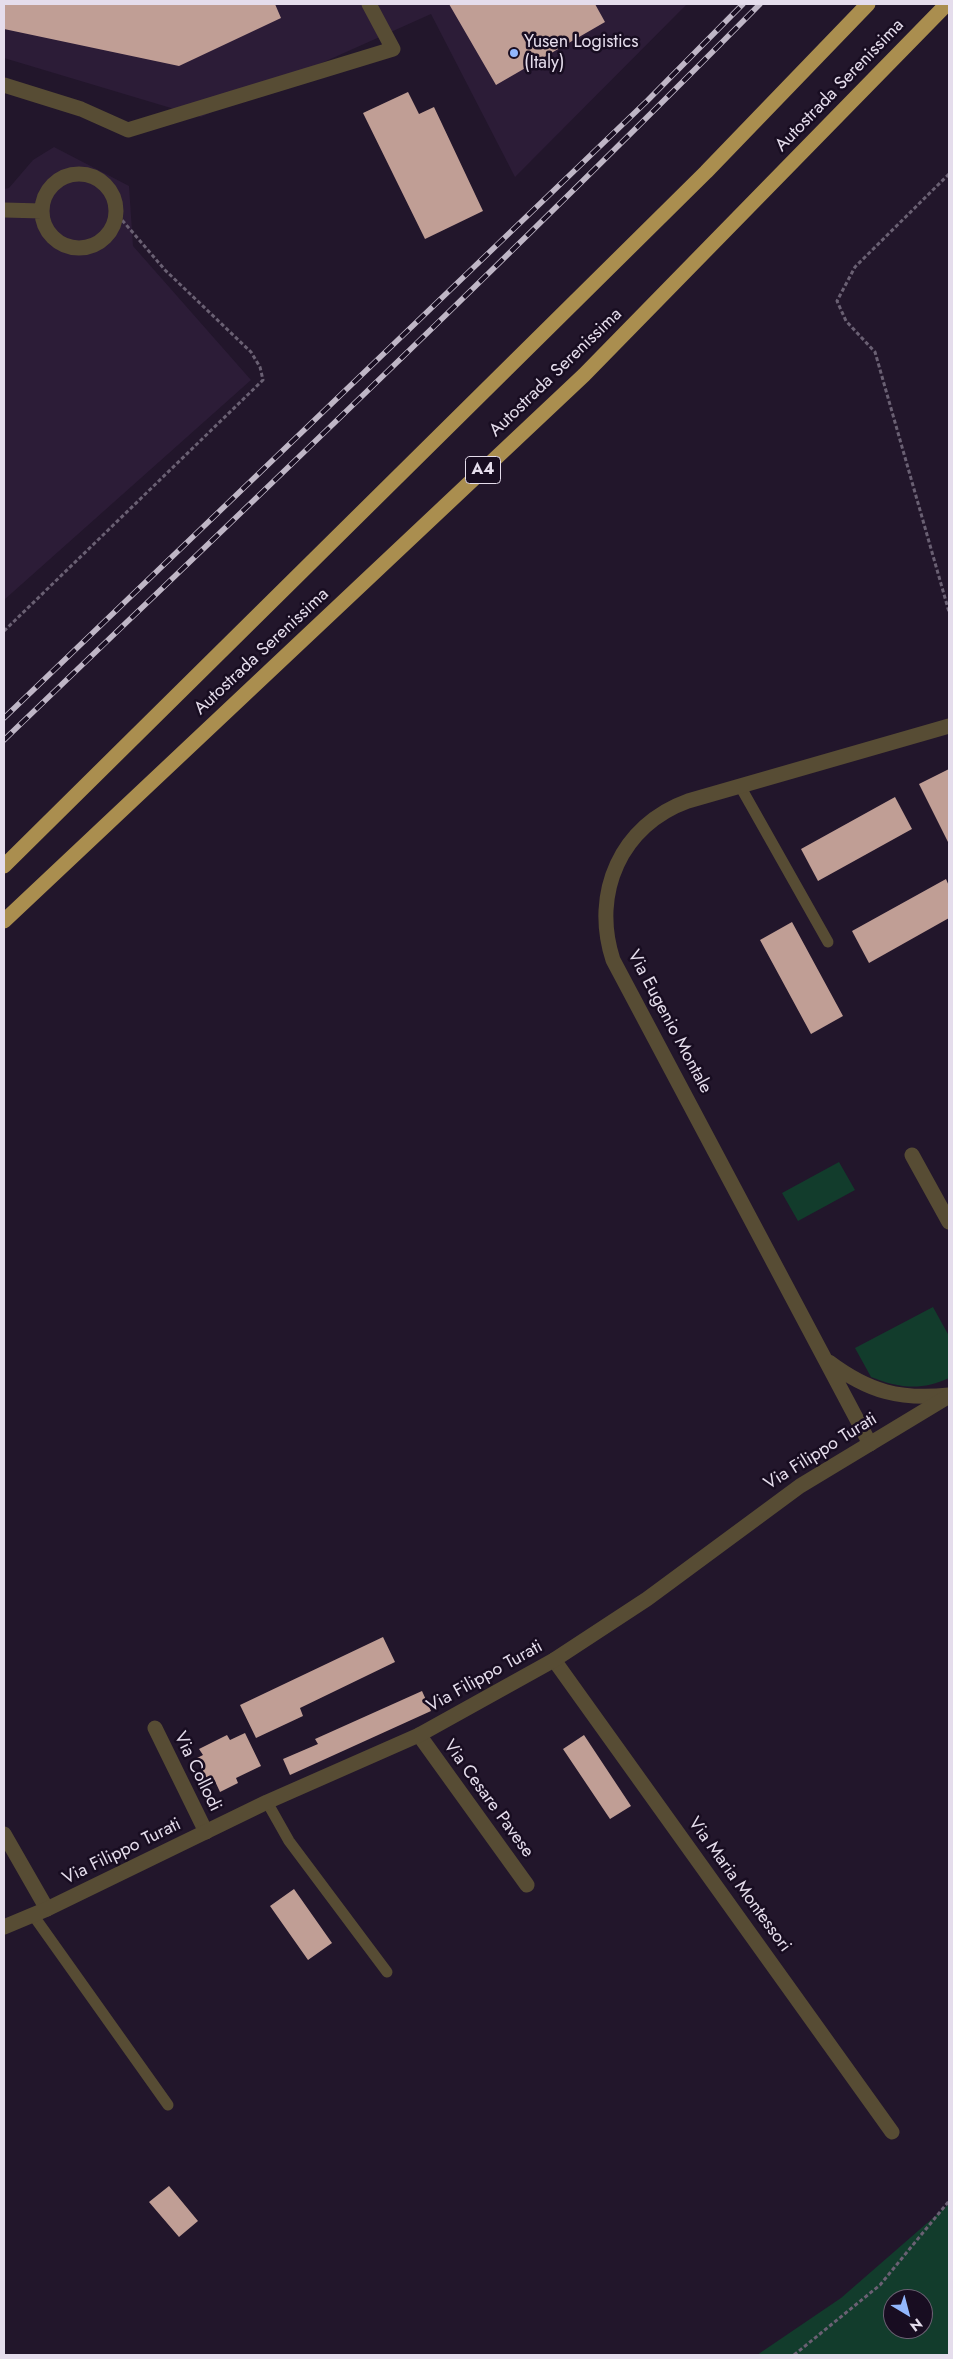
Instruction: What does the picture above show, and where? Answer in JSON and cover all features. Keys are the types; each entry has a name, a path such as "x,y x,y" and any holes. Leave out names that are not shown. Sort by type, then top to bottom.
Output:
{"highway":[{"name":"Autostrada Serenissima","path":"4,866 699,179 868,4"},
{"name":"Autostrada Serenissima","path":"4,921 584,375 947,4"}],"street":[{"path":"4,86 81,110 128,130 393,48 369,4"},
{"path":"80,174 97,179 110,191 115,201 116,213 113,224 102,239 85,247 72,247 60,243 50,235 44,224 42,211 44,199 50,188 58,180 69,175 80,174"},
{"path":"4,210 42,211"},
{"name":"Via Eugenio Montale","path":"870,1444 613,960 607,936 605,917 611,882 624,850 636,834 657,815 674,806 949,726"},
{"path":"912,1155 949,1222"},
{"name":"Via Eugenio Montale","path":"824,1358 855,1379 886,1393 925,1397 949,1395"},
{"name":"Via Filippo Turati","path":"4,1927 40,1912 267,1802 419,1735 554,1660 647,1599 800,1486 949,1395"},
{"name":"Via Maria Montessori","path":"554,1660 892,2132"},
{"name":"Via Collodi","path":"155,1728 206,1832"},
{"name":"Via Cesare Pavese","path":"419,1735 527,1885"},
{"path":"4,1834 40,1912"}],"lane":[{"path":"740,786 828,942"},
{"path":"267,1802 289,1841 387,1972"},
{"path":"40,1912 168,2105"}],"path":[{"path":"949,174 855,267 837,302 846,321 875,352 949,612"},
{"path":"4,631 264,380 260,367 251,352 165,270 116,213"},
{"path":"794,2355 880,2285 949,2201"}],"shaded area":[{"path":"4,4 687,4 515,177 431,14 201,117 4,58"},
{"path":"54,147 129,186 133,246 251,380 4,600 4,189 9,188 33,160"}],"green space":[{"path":"839,1162 855,1190 798,1221 782,1193"},
{"path":"933,1307 949,1336 949,1378 929,1385 900,1386 871,1377 855,1348"},
{"path":"949,2204 949,2355 757,2355 841,2298"}],"building":[{"path":"4,4 275,4 281,18 179,66 4,29"},
{"name":"Yusen Logistics (Italy)","path":"449,4 595,4 605,22 496,85"},
{"path":"408,92 419,114 434,107 483,211 425,239 363,113"},
{"path":"949,769 949,844 919,784"},
{"path":"895,797 912,829 818,881 801,849"},
{"path":"946,879 949,886 949,918 869,963 852,931"},
{"path":"792,922 843,1016 811,1034 760,940"},
{"path":"383,1637 395,1662 300,1708 303,1716 256,1738 240,1705"},
{"path":"422,1691 431,1711 290,1775 283,1759 318,1744 315,1739"},
{"path":"245,1733 261,1766 236,1778 238,1783 220,1792 214,1779 208,1782 197,1758 203,1755 199,1749 227,1735 230,1740"},
{"path":"584,1735 631,1806 610,1819 563,1749"},
{"path":"294,1889 332,1943 308,1960 270,1906"},
{"path":"169,2186 198,2221 179,2237 149,2202"}],"railway":[{"path":"4,718 647,101 743,4"},
{"path":"4,740 290,466 760,4"}],"place":[{"name":"Yusen Logistics (Italy)","path":"514,53"}]}
